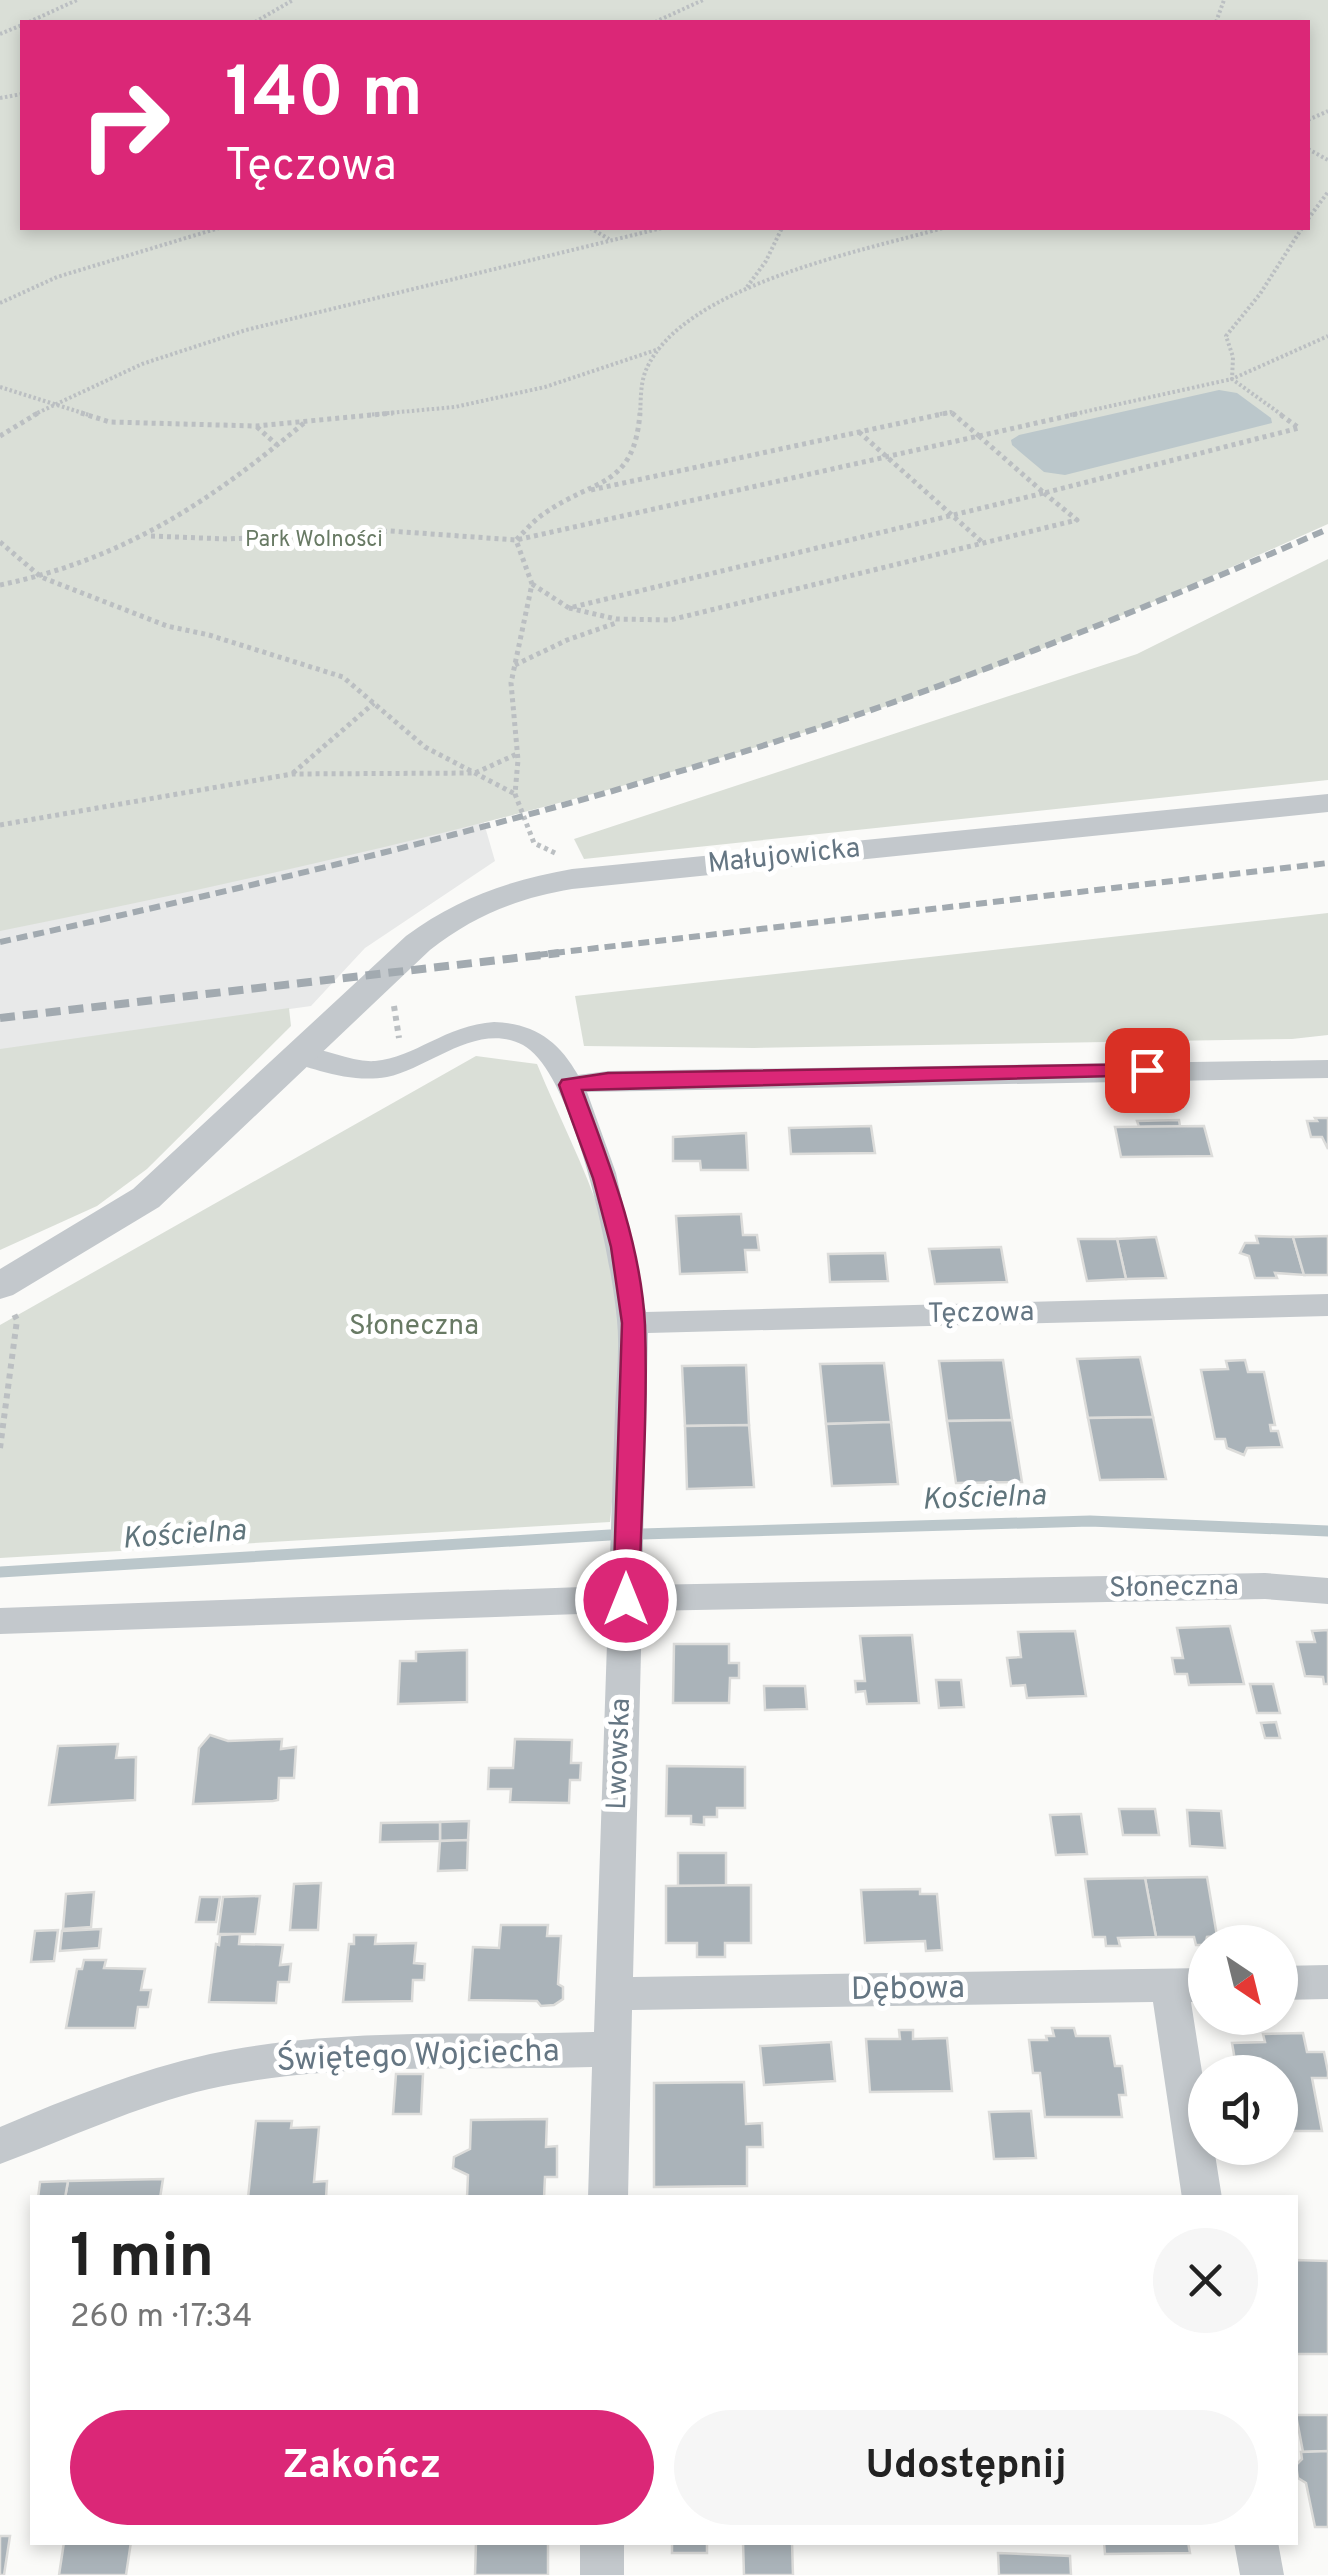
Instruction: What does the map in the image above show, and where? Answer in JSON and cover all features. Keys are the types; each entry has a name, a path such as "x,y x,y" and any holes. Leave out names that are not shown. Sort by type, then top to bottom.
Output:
{"street":[{"name":"Małujowicka","path":"4,1295 146,1198 418,944 454,916 484,900 512,890 572,879 1328,803"},
{"name":"Lwowska","path":"300,1055 348,1072 371,1073 394,1068 466,1034 515,1032 550,1053 570,1085 604,1178 622,1247 633,1323 608,2195"},
{"path":"570,1085 608,1080 982,1072 1328,1069"},
{"name":"Tęczowa","path":"633,1323 1328,1306"},
{"name":"Słoneczna","path":"0,1621 626,1600 1266,1586 1328,1591"},
{"path":"1298,1983 1328,1982"},
{"path":"1187,1985 1202,2195"},
{"name":"Dębowa","path":"612,1994 1187,1985"},
{"name":"Świętego Wojciecha","path":"0,2146 100,2102 244,2065 336,2054 611,2049"},
{"path":"602,2545 602,2575"},
{"path":"1257,2545 1262,2575"}],"path":[{"path":"33,20 77,0"},
{"path":"258,20 293,0"},
{"path":"658,20 703,0"},
{"path":"1310,216 1328,192"},
{"path":"0,303 58,277 212,230"},
{"path":"594,230 610,239"},
{"path":"0,436 34,413 147,365 264,326 653,230"},
{"path":"746,288 766,261 781,230"},
{"path":"516,540 547,511 591,490 627,465 640,428 645,371 660,348 714,302 746,288 936,230"},
{"path":"1232,379 1233,356 1226,336 1260,294 1301,230"},
{"path":"151,536 244,539 390,531 516,540 1232,379 1328,336"},
{"path":"0,387 110,422 256,426 455,407 545,387 660,348"},
{"path":"569,608 1299,428 1232,379"},
{"path":"514,664 617,623 670,620 1077,520 951,412 591,490"},
{"path":"0,584 76,569 151,536 195,510 304,422"},
{"path":"256,426 277,446"},
{"path":"859,432 983,543"},
{"path":"516,540 532,584 511,682 517,754 514,794 534,843 557,854 572,879"},
{"path":"0,542 41,578 167,626 343,676 425,746 514,794"},
{"path":"532,584 569,608 617,623"},
{"path":"292,774 374,703"},
{"path":"0,825 292,774 474,773 517,754"},
{"path":"0,1448 18,1320 4,1295"}],"shaded area":[{"path":"1219,390 1237,393 1271,418 1272,423 1065,475 1044,472 1012,445 1011,440 1019,435"},
{"path":"477,799 495,861 365,948 311,1006 0,1050 0,904"}],"green space":[{"name":"Park Wolności","path":"0,0 1328,0 1328,524 1117,618 902,701 567,801 227,883 0,931"},
{"path":"1328,559 1328,780 584,859 574,839 1137,654"},
{"path":"1328,913 1328,1035 1292,1039 754,1048 584,1046 575,996"},
{"path":"289,1008 291,1026 147,1169 97,1206 0,1250 0,1049"},
{"name":"Słoneczna","path":"476,1056 537,1064 602,1219 612,1256 621,1331 620,1408 610,1522 0,1558 0,1325"}],"building":[{"path":"1315,1118 1328,1118 1328,1149 1322,1137 1311,1137 1307,1121 1317,1121"},
{"path":"1179,1120 1180,1126 1139,1127 1137,1121"},
{"path":"871,1126 875,1153 791,1154 789,1128"},
{"path":"1204,1126 1212,1156 1121,1157 1115,1127"},
{"path":"746,1133 748,1170 701,1170 700,1161 673,1161 673,1137"},
{"path":"741,1214 743,1235 757,1235 759,1250 745,1250 747,1272 680,1274 676,1216"},
{"path":"1256,1236 1293,1237 1304,1275 1275,1273 1277,1278 1255,1278 1249,1256 1240,1253 1245,1243 1258,1243"},
{"path":"1328,1236 1328,1275 1304,1275 1293,1237"},
{"path":"1156,1237 1166,1278 1126,1279 1117,1239"},
{"path":"1078,1239 1117,1239 1126,1279 1087,1281"},
{"path":"1001,1247 1007,1282 935,1284 929,1249"},
{"path":"885,1253 888,1281 830,1282 828,1254"},
{"path":"1140,1357 1153,1417 1088,1418 1077,1359"},
{"path":"1003,1360 1012,1420 947,1421 939,1361"},
{"path":"1245,1360 1248,1372 1264,1372 1275,1425 1270,1425 1271,1431 1278,1431 1282,1447 1247,1448 1244,1455 1227,1448 1225,1439 1215,1439 1201,1370 1228,1369 1226,1361"},
{"path":"884,1363 891,1422 826,1424 820,1364"},
{"path":"746,1365 749,1425 685,1426 682,1366"},
{"path":"1153,1417 1166,1479 1100,1480 1088,1418"},
{"path":"1012,1420 1022,1482 956,1483 947,1421"},
{"path":"891,1422 898,1484 832,1486 826,1424"},
{"path":"749,1425 754,1487 687,1489 685,1426"},
{"path":"1230,1626 1244,1684 1189,1685 1187,1674 1175,1674 1172,1658 1183,1658 1177,1628"},
{"path":"1328,1630 1328,1684 1324,1684 1323,1677 1305,1676 1297,1642 1315,1642 1312,1631"},
{"path":"1075,1631 1086,1696 1027,1698 1025,1685 1011,1686 1007,1658 1021,1657 1018,1632"},
{"path":"912,1635 919,1703 867,1704 865,1691 856,1692 855,1681 865,1681 860,1636"},
{"path":"674,1644 729,1644 729,1663 739,1663 739,1678 730,1678 729,1703 673,1703"},
{"path":"467,1650 467,1702 398,1704 400,1661 416,1661 416,1652"},
{"path":"936,1680 961,1680 964,1707 939,1708"},
{"path":"1250,1684 1273,1684 1280,1713 1257,1713"},
{"path":"764,1686 805,1686 807,1709 765,1710"},
{"path":"1276,1722 1280,1738 1265,1738 1261,1723"},
{"path":"210,1735 228,1741 282,1739 281,1749 296,1747 294,1778 279,1778 278,1800 193,1804 199,1748"},
{"path":"515,1739 572,1740 571,1763 581,1763 580,1780 570,1780 569,1803 510,1802 511,1789 488,1789 489,1768 513,1768"},
{"path":"118,1744 116,1758 136,1757 135,1800 49,1805 58,1746"},
{"path":"667,1766 745,1767 745,1808 717,1808 717,1817 704,1817 704,1825 691,1824 691,1816 666,1816"},
{"path":"1119,1809 1155,1809 1159,1835 1123,1835"},
{"path":"1187,1810 1221,1811 1225,1848 1190,1846"},
{"path":"1081,1814 1087,1854 1056,1855 1050,1815"},
{"path":"469,1821 468,1840 440,1841 440,1822"},
{"path":"440,1822 440,1841 380,1842 381,1823"},
{"path":"468,1840 467,1870 438,1871 440,1841"},
{"path":"678,1853 726,1853 726,1886 678,1886"},
{"path":"1207,1877 1215,1925 1188,1925 1188,1937 1156,1937 1145,1878"},
{"path":"1145,1878 1156,1937 1118,1938 1120,1946 1106,1946 1105,1937 1093,1937 1085,1879"},
{"path":"321,1883 318,1930 290,1930 294,1884"},
{"path":"751,1885 751,1943 725,1943 725,1957 697,1957 697,1943 666,1943 666,1886"},
{"path":"920,1889 920,1894 937,1894 942,1950 926,1951 925,1941 865,1943 861,1890"},
{"path":"94,1892 91,1927 63,1929 66,1894"},
{"path":"260,1896 255,1934 218,1934 223,1897"},
{"path":"200,1897 220,1897 216,1922 196,1922"},
{"path":"501,1925 548,1925 547,1936 561,1936 558,1984 563,1987 563,1999 541,2006 537,2001 469,2000 473,1947 499,1948"},
{"path":"101,1929 99,1948 60,1951 62,1931"},
{"path":"58,1930 54,1961 31,1962 35,1931"},
{"path":"240,1934 239,1944 283,1945 280,1965 291,1964 289,1982 278,1982 276,2003 209,2002 220,1935"},
{"path":"354,1935 376,1935 375,1944 416,1943 414,1963 425,1964 424,1980 413,1980 412,2001 343,2002 349,1944 354,1944"},
{"path":"84,1960 106,1960 104,1968 145,1969 141,1990 151,1990 148,2007 138,2007 135,2028 66,2028 77,1969 82,1969"},
{"path":"1052,2028 1074,2028 1076,2036 1110,2036 1115,2066 1122,2066 1126,2095 1119,2095 1122,2117 1045,2117 1040,2073 1033,2073 1029,2040 1047,2040 1046,2036 1054,2036"},
{"path":"899,2030 913,2030 913,2039 947,2038 952,2091 870,2092 866,2039 900,2039"},
{"path":"1303,2033 1307,2052 1324,2052 1328,2078 1312,2078 1322,2131 1298,2131 1298,2055 1234,2055 1232,2043 1265,2042 1263,2035"},
{"path":"831,2042 835,2081 764,2085 760,2046"},
{"path":"396,2074 423,2074 421,2114 393,2114"},
{"path":"744,2082 746,2124 762,2123 763,2147 747,2147 747,2186 654,2187 654,2083"},
{"path":"1031,2111 1036,2158 994,2159 989,2112"},
{"path":"547,2119 546,2147 557,2146 557,2177 545,2177 544,2195 467,2195 468,2175 453,2168 454,2157 470,2149 471,2120"},
{"path":"256,2121 292,2121 291,2128 319,2127 314,2182 327,2181 326,2195 248,2195"},
{"path":"163,2179 160,2195 66,2195 68,2181"},
{"path":"68,2181 66,2195 38,2195 40,2182"},
{"path":"1298,2260 1328,2261 1328,2354 1298,2354"},
{"path":"1298,2415 1328,2415 1328,2451 1303,2452"},
{"path":"1328,2451 1328,2527 1315,2527 1306,2483 1298,2478 1301,2452"},
{"path":"0,2536 10,2536 4,2575 0,2575"},
{"path":"64,2545 131,2545 126,2575 59,2575"},
{"path":"476,2545 548,2545 548,2575 475,2575"},
{"path":"672,2545 707,2545 707,2553 672,2553"},
{"path":"743,2545 792,2545 793,2575 744,2575"},
{"path":"1104,2545 1189,2545 1190,2553 1105,2554"},
{"path":"998,2553 1070,2556 1071,2575 999,2575"}],"waterway":[{"name":"Kościelna","path":"641,1534 1090,1521 1328,1531"},
{"name":"Kościelna","path":"0,1572 610,1535"}],"railway":[{"path":"0,942 424,842 738,753 904,699 1026,653 1328,529"},
{"path":"537,955 1328,863"},
{"path":"0,1018 559,953"}],"route":[{"path":"626,1600 633,1323 622,1247 604,1178 570,1085 608,1080 1147,1070"}]}
